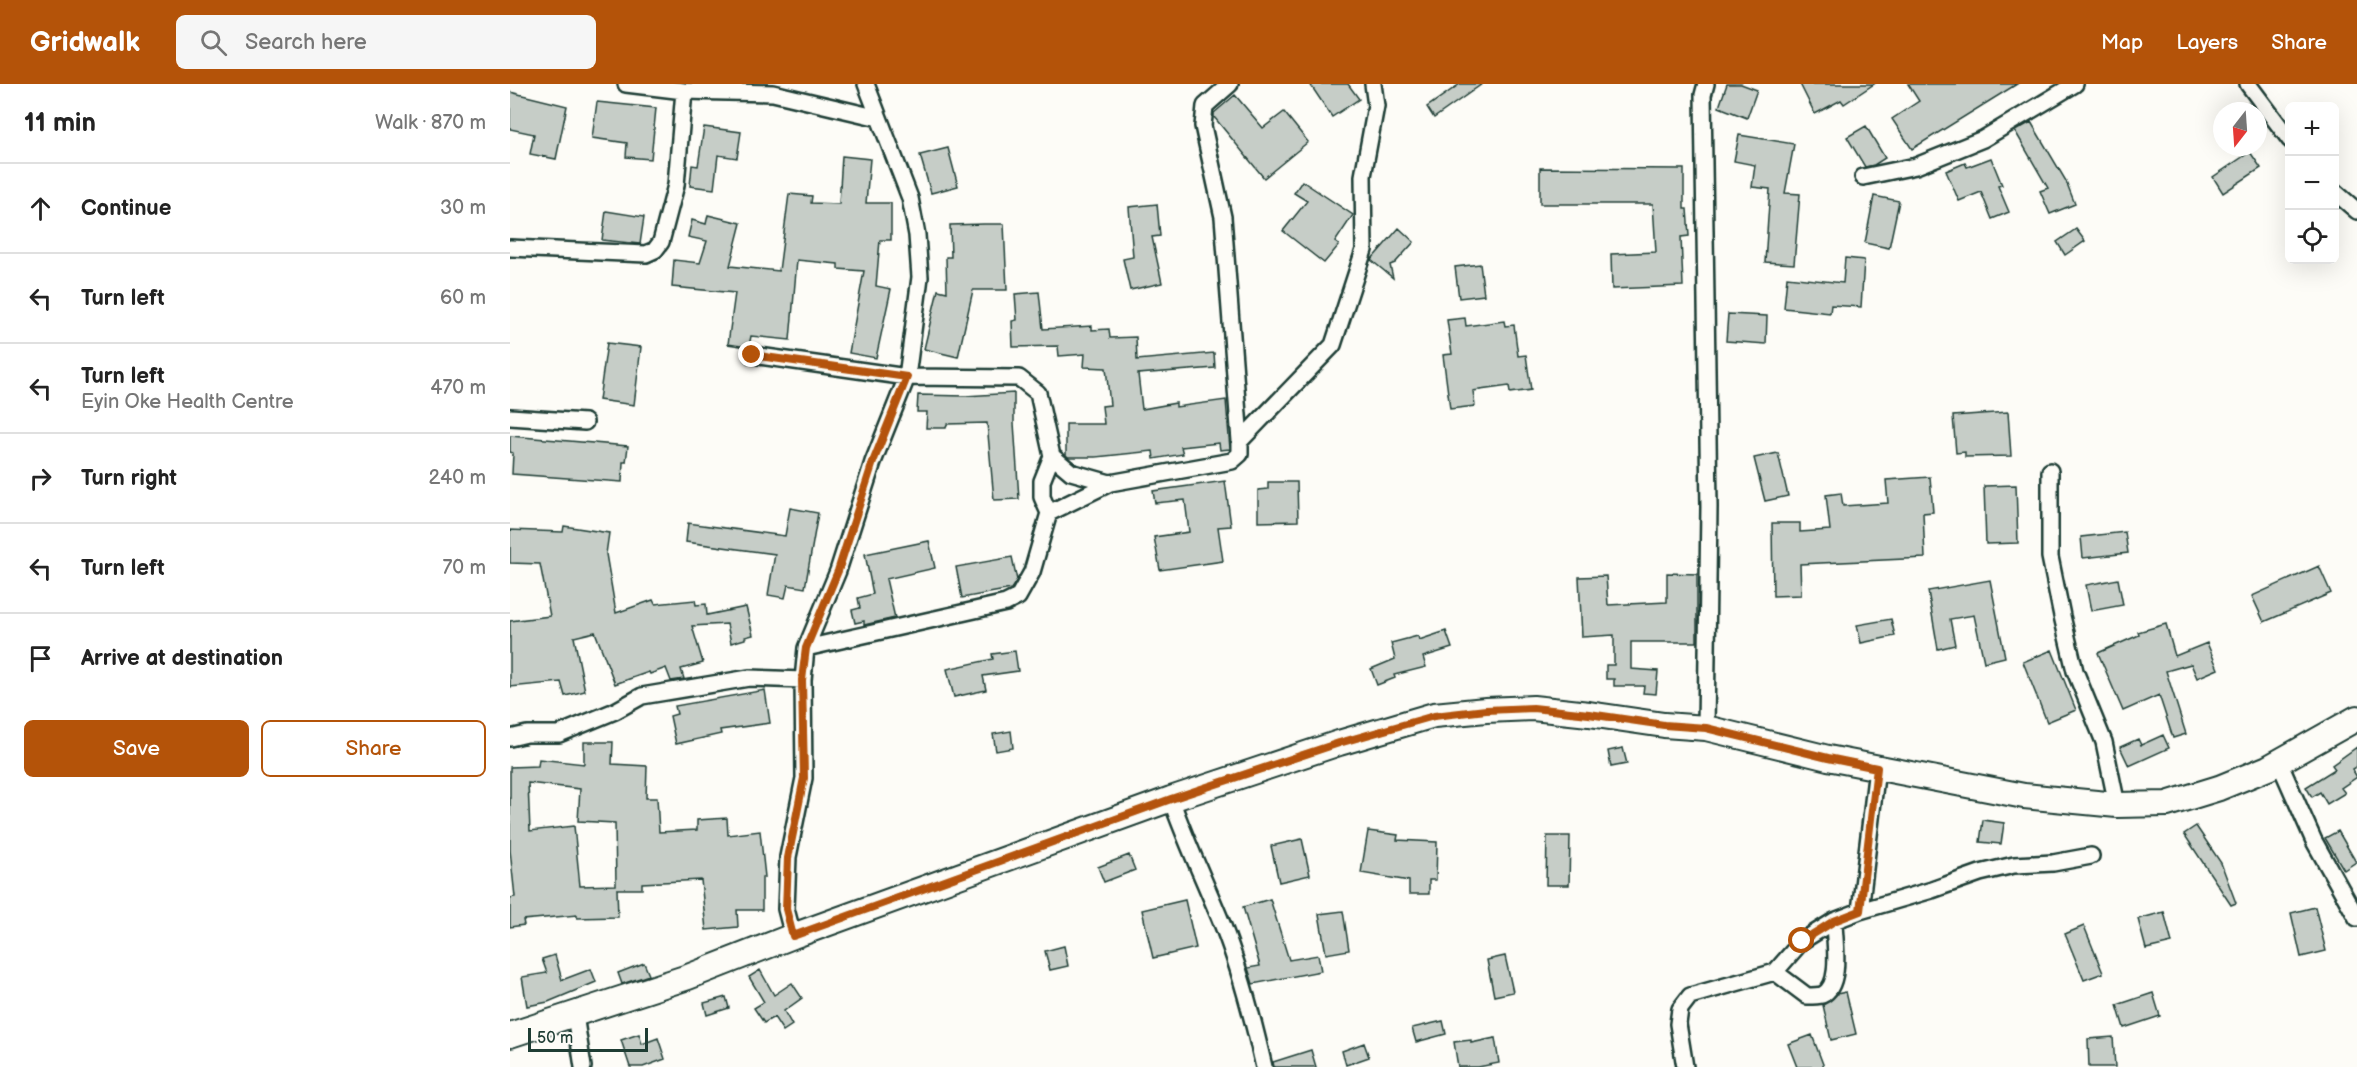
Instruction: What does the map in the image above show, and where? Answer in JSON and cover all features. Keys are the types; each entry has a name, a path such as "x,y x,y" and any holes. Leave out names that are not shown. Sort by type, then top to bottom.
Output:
{"main road":[{"path":"510,1035 688,977 793,936 1171,799 1339,743 1434,716 1533,708 1664,725 1706,728 1828,758 2024,796 2117,805 2167,804 2219,788 2279,762 2357,718"}],"street":[{"path":"626,84 684,91 773,93 879,118"},
{"path":"793,936 786,909 787,868 804,778 802,680 806,648 838,571 873,462 907,377 920,276 917,235 910,198 866,84"},
{"path":"1049,513 1110,483 1232,461 1240,454 1223,217 1203,126 1205,106 1230,84"},
{"path":"1240,441 1333,345 1364,250 1363,176 1376,106 1373,84"},
{"path":"1706,84 1703,95 1709,495 1706,728"},
{"path":"1863,177 1916,166 1983,139 2075,84"},
{"path":"2248,84 2285,135"},
{"path":"510,248 646,254 655,250 661,243 675,185 684,91"},
{"path":"2339,195 2357,211"},
{"path":"752,355 907,377 1019,378 1038,393 1052,456 1042,481 1042,497 1049,513 1032,572 1018,597 1006,603 806,648"},
{"path":"510,417 585,422"},
{"path":"1052,456 1071,472 1110,483"},
{"path":"2050,471 2050,556 2056,586 2075,671 2104,742 2117,805"},
{"path":"510,738 527,734 559,734 615,711 642,696 749,678 802,680"},
{"path":"2279,762 2314,841 2357,918"},
{"path":"1860,911 1877,768"},
{"path":"1171,799 1224,928 1251,1011 1264,1067"},
{"path":"1685,1067 1678,1024 1680,1009 1690,996 1775,972 1802,941 1834,921 1980,873 2091,856"},
{"path":"1775,972 1808,996 1822,995 1832,986 1836,976 1834,921"},
{"path":"575,1015 583,1067"}],"building":[{"path":"1310,84 1348,84 1359,99 1332,117"},
{"path":"1460,84 1482,84 1434,118 1427,107"},
{"path":"1727,84 1741,84 1757,90 1747,118 1719,107"},
{"path":"1800,84 1874,84 1844,104 1841,100 1815,114"},
{"path":"1908,84 2017,84 1912,149 1892,119 1919,101"},
{"path":"510,92 567,106 556,159 530,154 534,134 510,129"},
{"path":"1235,95 1263,128 1284,112 1308,142 1264,178 1214,117 1214,113"},
{"path":"597,102 656,108 651,159 626,157 627,143 592,138"},
{"path":"2031,122 2066,181 2075,204 2050,214 2040,191 2048,188 2015,131"},
{"path":"1866,126 1885,158 1874,165 1865,167 1847,137"},
{"path":"704,127 741,132 737,158 718,155 714,189 690,186 692,165 698,166"},
{"path":"1739,135 1794,144 1785,193 1800,194 1794,264 1765,262 1770,189 1752,187 1755,165 1734,161"},
{"path":"948,148 958,186 931,193 920,155"},
{"path":"842,156 870,159 866,203 891,203 891,240 880,240 876,286 891,289 876,358 849,353 864,271 838,269 838,264 797,260 790,340 751,336 747,347 728,344 735,293 672,287 674,260 700,263 707,241 688,237 692,220 706,224 708,215 741,223 730,266 779,271 789,194 812,196 811,203 839,204"},
{"path":"2244,156 2253,156 2261,168 2223,193 2213,177"},
{"path":"1991,158 2002,185 1998,186 2009,212 1992,219 1981,192 1959,201 1946,171 1965,163 1967,167"},
{"path":"1540,168 1684,169 1684,209 1687,209 1689,236 1681,237 1683,286 1612,289 1611,254 1656,252 1653,204 1540,204"},
{"path":"1302,181 1353,215 1335,242 1339,245 1324,263 1283,231 1307,201 1294,193"},
{"path":"1874,196 1899,201 1889,248 1865,243"},
{"path":"1157,204 1160,236 1152,237 1162,283 1130,290 1123,259 1133,257 1129,207"},
{"path":"606,211 644,217 640,244 602,240"},
{"path":"1004,224 1007,290 973,290 958,357 924,349 938,290 947,292 946,257 951,257 950,225"},
{"path":"1399,228 1414,242 1395,263 1390,265 1393,278 1371,260"},
{"path":"2076,229 2085,241 2065,255 2057,242"},
{"path":"1845,258 1864,260 1861,307 1831,305 1830,313 1784,308 1787,277 1843,283"},
{"path":"1480,264 1484,295 1459,298 1455,267"},
{"path":"1039,292 1043,329 1092,326 1092,330 1109,329 1110,338 1136,337 1137,360 1214,353 1215,368 1138,374 1142,409 1176,403 1176,407 1226,400 1230,449 1220,450 1219,443 1181,447 1183,454 1154,459 1153,451 1096,457 1068,457 1066,455 1066,424 1104,424 1102,406 1110,405 1106,368 1084,367 1085,354 1059,356 1058,346 1013,347 1012,321 1017,320 1015,294"},
{"path":"1728,314 1767,316 1766,344 1726,341"},
{"path":"1465,318 1466,326 1504,321 1505,326 1514,325 1518,356 1526,355 1531,390 1510,393 1509,386 1473,391 1475,406 1450,409 1443,355 1452,354 1447,320"},
{"path":"607,343 641,347 634,405 599,400"},
{"path":"1014,393 1019,499 994,500 987,423 947,424 946,428 926,428 927,412 917,412 918,395 965,396"},
{"path":"2008,412 2011,456 1965,457 1965,452 1956,453 1953,416"},
{"path":"510,436 628,446 626,462 623,462 622,482 512,474 513,453 510,452"},
{"path":"1778,453 1788,496 1765,501 1754,458"},
{"path":"1930,477 1933,512 1923,513 1925,558 1800,564 1801,595 1773,596 1772,523 1800,523 1800,532 1830,530 1826,495 1841,493 1843,506 1888,503 1886,480"},
{"path":"1225,481 1231,526 1218,527 1223,561 1160,570 1154,537 1189,532 1185,500 1155,503 1153,491"},
{"path":"1268,482 1297,482 1298,521 1258,522 1258,490 1268,489"},
{"path":"2016,485 2018,543 1986,544 1984,486"},
{"path":"790,508 818,513 805,588 788,585 785,598 768,595 775,554 686,542 688,523 785,536"},
{"path":"564,526 609,533 606,554 616,613 653,600 655,604 695,600 696,605 706,604 707,615 746,607 753,635 731,643 727,624 692,626 703,663 681,669 684,679 671,681 666,668 615,684 595,632 574,637 585,691 565,696 561,682 510,687 510,621 550,616 540,564 510,563 510,530 563,532"},
{"path":"2125,532 2128,553 2083,558 2081,537"},
{"path":"929,541 935,568 886,579 895,618 864,625 864,621 855,623 852,610 860,608 858,598 873,594 865,554"},
{"path":"1012,557 1017,580 1011,589 962,598 956,567"},
{"path":"2319,566 2331,593 2264,622 2252,596"},
{"path":"1667,573 1697,574 1697,642 1631,642 1631,669 1658,671 1656,694 1643,693 1644,686 1614,686 1614,679 1606,679 1606,665 1614,665 1614,635 1582,637 1579,577 1606,576 1608,605 1667,602"},
{"path":"2118,579 2123,605 2091,611 2086,585"},
{"path":"1990,580 2005,657 1984,662 1974,615 1950,619 1955,645 1938,649 1928,591"},
{"path":"1891,619 1895,636 1861,643 1857,625"},
{"path":"2166,624 2175,656 2207,643 2218,669 2197,678 2191,664 2166,671 2186,734 2173,738 2159,695 2123,711 2098,653 2139,635 2138,632"},
{"path":"1446,631 1452,648 1423,657 1426,667 1394,675 1395,678 1377,685 1371,669 1395,659 1391,643 1418,636 1419,640"},
{"path":"2052,650 2076,710 2047,722 2023,662"},
{"path":"1015,651 1018,671 983,676 986,690 954,697 947,669 993,659 992,654"},
{"path":"765,690 770,723 720,730 721,734 676,744 670,716 677,714 675,706"},
{"path":"1011,731 1013,748 996,751 993,734"},
{"path":"2163,735 2169,748 2129,766 2120,747 2138,739 2141,745"},
{"path":"584,742 613,742 612,764 647,766 646,798 657,798 659,832 697,830 697,820 727,818 728,835 760,831 765,877 762,877 762,910 737,910 738,927 706,930 701,880 642,883 642,889 617,889 618,917 577,918 577,915 523,920 524,925 510,927 510,898 515,897 510,850 510,767 538,766 539,759 584,764","holes":["528,783 580,789 578,821 615,823 616,885 580,886 574,826 530,831"]},
{"path":"2357,747 2357,766 2352,769 2357,777 2341,788 2345,793 2327,804 2320,792 2312,797 2306,787 2335,769 2332,765"},
{"path":"1623,748 1627,764 1611,767 1608,751"},
{"path":"1983,820 2004,823 2001,844 1980,842"},
{"path":"2196,826 2221,863 2236,903 2231,905 2184,834"},
{"path":"1368,831 1398,835 1397,840 1437,842 1436,880 1429,880 1429,894 1409,894 1409,881 1361,873"},
{"path":"2338,831 2356,862 2344,870 2325,838"},
{"path":"1547,836 1570,836 1569,885 1546,885"},
{"path":"1302,839 1310,875 1279,882 1271,846"},
{"path":"1129,855 1135,870 1104,882 1098,867"},
{"path":"1270,899 1289,960 1318,955 1321,971 1253,984 1248,968 1260,966 1243,907"},
{"path":"1185,900 1196,948 1153,958 1142,910"},
{"path":"2315,907 2326,951 2301,957 2291,913"},
{"path":"1343,911 1349,950 1326,954 1319,914"},
{"path":"2164,912 2172,943 2146,949 2138,919"},
{"path":"2084,926 2103,973 2084,980 2065,934"},
{"path":"1064,946 1068,966 1050,970 1045,951"},
{"path":"555,955 562,980 591,969 596,982 548,1002 527,1006 522,977 547,973 542,959"},
{"path":"1505,956 1513,992 1494,996 1487,960"},
{"path":"644,963 649,975 622,984 618,973"},
{"path":"760,970 774,995 792,983 802,998 784,1011 792,1025 783,1031 774,1017 764,1023 754,1008 764,1002 749,977"},
{"path":"1846,992 1856,1034 1831,1040 1823,1005 1837,994"},
{"path":"2153,993 2160,1016 2124,1028 2117,1005"},
{"path":"726,997 729,1008 707,1015 704,1003"},
{"path":"1443,1021 1446,1034 1416,1042 1412,1028"},
{"path":"639,1034 642,1044 658,1038 665,1059 643,1067 630,1067 621,1040"},
{"path":"1812,1035 1824,1067 1797,1067 1788,1044"},
{"path":"2113,1037 2115,1067 2089,1067 2088,1039"},
{"path":"1495,1038 1499,1063 1478,1067 1458,1067 1454,1042 1471,1040 1471,1043"},
{"path":"1364,1043 1369,1057 1346,1065 1342,1051"},
{"path":"1311,1050 1316,1067 1274,1067 1273,1062"}],"route":[{"path":"752,355 907,377 873,462 838,571 806,648 802,680 804,778 788,858 786,909 793,936 1171,799 1339,743 1434,716 1533,708 1664,725 1706,728 1877,768 1860,911 1834,921 1802,941"}]}
